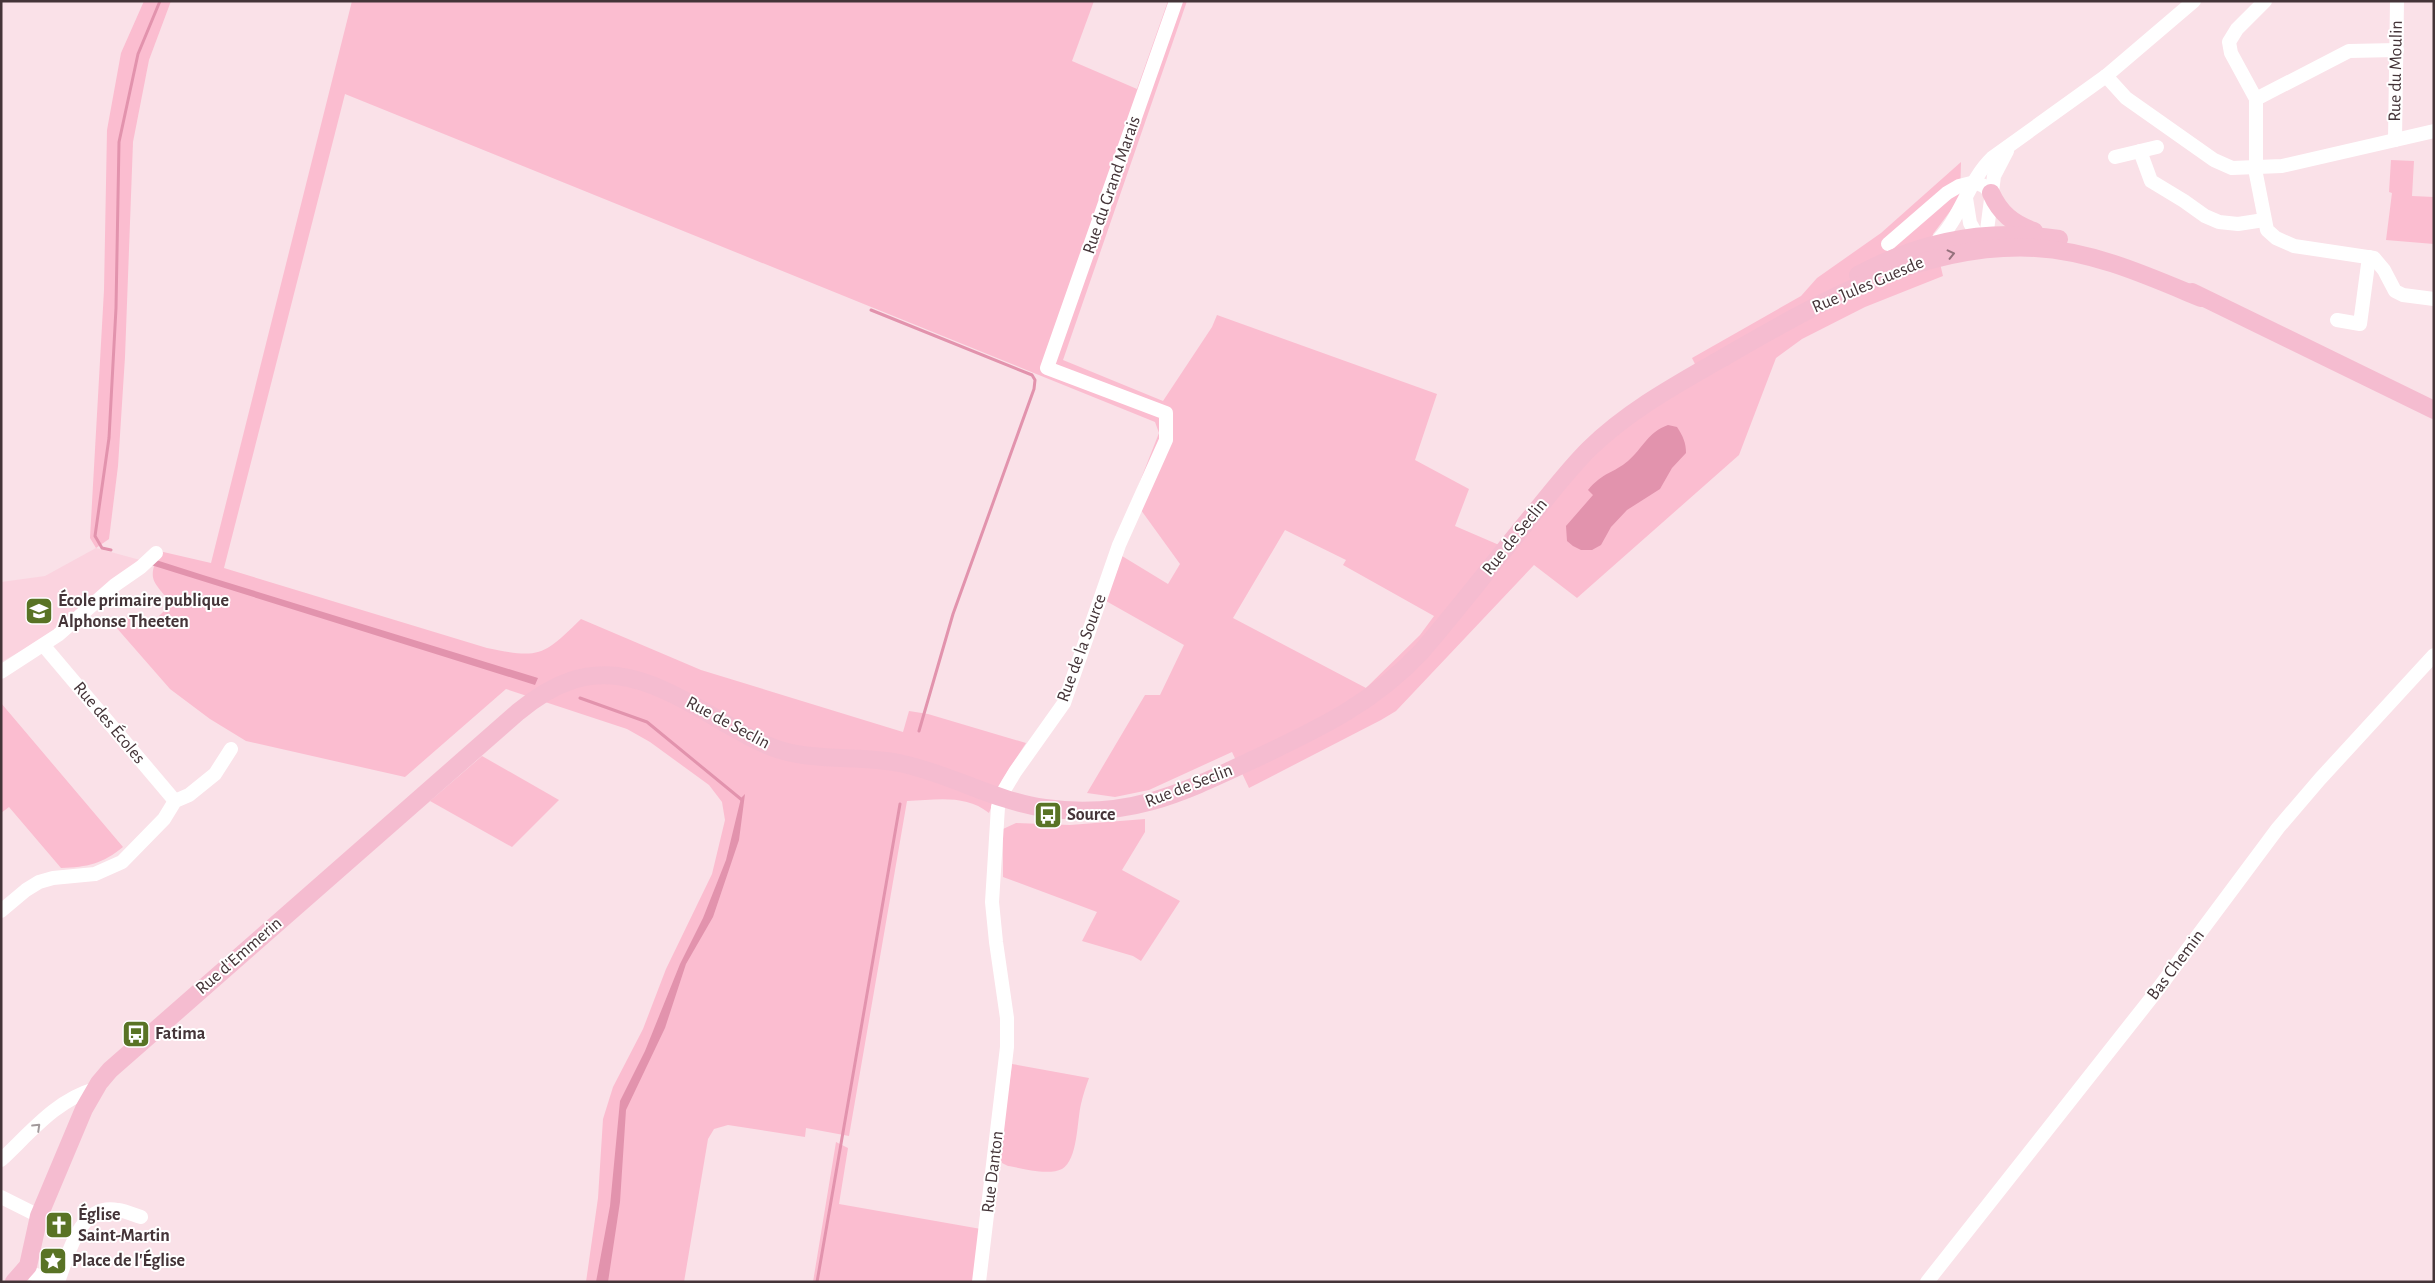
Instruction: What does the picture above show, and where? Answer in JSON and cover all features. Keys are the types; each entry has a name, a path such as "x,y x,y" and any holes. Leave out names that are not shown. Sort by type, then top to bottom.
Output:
{"main road":[{"path":"1991,193 2000,210 2012,221 2056,238 2088,246 2130,261 2201,298 2434,410"},
{"path":"1934,244 1983,240 2020,234 2056,238"},
{"path":"1983,240 2079,254 2124,267 2201,298"},
{"name":"Rue Jules Guesde","path":"1793,318 1871,280 1904,267 1951,254 1983,240"},
{"name":"Rue Jules Guesde","path":"1582,457 1617,424 1646,403 1793,318 1860,273 1890,259 1934,244"},
{"name":"Rue de Seclin","path":"548,691 565,683 590,677 617,675 633,678 666,689 754,740 779,750 812,756 898,762 1001,797 1041,807 1079,811 1108,810 1147,803 1196,786 1344,715 1382,690 1421,652 1582,457"},
{"name":"Rue d'Emmerin","path":"20,1276 30,1260 39,1216 75,1130 95,1089 123,1057 518,712 548,691"}],"street":[{"name":"Rue du Grand Marais","path":"1047,368 1176,1"},
{"name":"Rue Jules Guesde","path":"1934,244 1950,227 1988,162 2106,76 2194,1"},
{"path":"2265,1 2233,33 2230,42 2231,53 2256,99 2255,168 2264,220 2271,235 2288,244 2369,256 2381,265 2395,291 2403,295 2434,299"},
{"name":"Rue du Moulin","path":"2396,140 2397,1"},
{"path":"2256,99 2349,52 2397,50"},
{"path":"2106,76 2126,98 2214,160 2232,168 2282,166 2434,131"},
{"name":"Rue Jules Guesde","path":"1983,240 1996,170 2012,144"},
{"path":"2115,157 2157,147"},
{"path":"2140,151 2151,181 2184,200 2205,216 2231,224 2264,220"},
{"name":"Rue Jules Guesde","path":"1888,244 1947,193 1959,186 1975,182"},
{"path":"1975,182 1984,186 1991,193"},
{"path":"1966,198 1970,222 1983,240"},
{"path":"2338,320 2360,324 2369,256"},
{"name":"Rue de la Source","path":"1006,1063 1007,1018 992,902 996,820 1001,797 1020,764 1064,702 1119,545 1167,435 1166,413 1047,368"},
{"path":"1,672 44,646 118,582 141,567 155,554"},
{"name":"Rue des Écoles","path":"44,646 175,801"},
{"name":"Bas Chemin","path":"1927,1282 2152,998 2284,821 2434,655"},
{"path":"4,903 40,882 53,878 95,874 122,862 164,819 175,801 189,795 214,774 231,749"},
{"name":"Rue Danton","path":"979,1282 1006,1063"},
{"path":"1,1160 57,1108 74,1096 95,1089"},
{"path":"1,1196 39,1216"},
{"path":"20,1276 57,1282 81,1227 88,1218 112,1210 141,1218"}],"shaded area":[{"path":"144,1 171,1 149,60 133,142 125,357 118,466 109,539 96,548 90,538 104,290 107,130 121,53"},
{"path":"352,1 1094,1 1072,61 1137,89 1168,1 1187,1 1063,360 1163,401 1212,327 1217,315 1437,394 1415,460 1469,489 1455,526 1513,551 1585,462 1632,422 1702,378 1692,358 1801,296 1817,278 1881,233 1961,162 1960,198 1933,234 1943,276 1865,307 1802,339 1776,358 1739,455 1577,598 1534,565 1396,711 1381,720 1249,788 1232,752 1149,790 1115,797 1087,793 1145,695 1160,695 1184,645 1106,601 1122,556 1168,584 1180,564 1133,499 1159,433 1155,422 345,94 224,568 487,648 519,653 540,651 549,647 581,619 701,670 903,732 909,711 928,714 1026,743 1002,780 989,813 980,807 960,801 939,799 907,801 849,1136 806,1128 805,1137 728,1125 714,1129 708,1139 684,1282 586,1282 598,1198 603,1119 613,1087 643,1029 666,969 712,874 725,820 722,802 709,785 650,742 627,729 506,689 405,777 246,741 210,719 170,689 108,618 131,617 146,629 171,604 154,580 153,569 159,551 211,563","holes":["1285,530 1346,560 1343,565 1434,616 1420,635 1366,688 1233,618"]},
{"path":"2391,160 2414,161 2412,196 2434,197 2434,244 2386,240 2392,193 2389,192"},
{"path":"1668,425 1677,427 1681,433 1686,453 1672,468 1660,489 1627,510 1611,527 1601,545 1592,550 1581,550 1573,546 1567,541 1566,526 1593,495 1588,490 1604,476 1628,461 1655,432"},
{"name":"École primaire publique Alphonse Theeten","path":"96,548 144,561 43,639 1,662 1,582 45,576"},
{"path":"156,560 538,678 535,685 151,565"},
{"path":"1,703 123,847 94,864 61,868 9,807 1,813"},
{"path":"482,756 559,800 512,847 430,801"},
{"path":"745,794 739,840 713,917 686,964 665,1028 626,1110 620,1202 608,1282 596,1282 610,1206 620,1101 645,1051 680,964 703,918 726,860 741,798"},
{"path":"1145,819 1145,832 1122,870 1180,901 1141,961 1133,956 1082,941 1097,912 1003,877 1003,829 1016,823 1070,825"},
{"path":"1012,1064 1089,1078 1081,1104 1074,1149 1067,1164 1062,1169 1042,1172 1008,1166 1002,1163 999,1155"},
{"path":"836,1142 848,1148 839,1204 981,1229 974,1282 813,1282"}],"waterway":[{"path":"111,550 102,548 95,536 109,438 116,308 119,142 138,54 160,1"},
{"path":"871,310 1032,375 1035,380 1034,389 953,614 919,731"},
{"path":"580,698 647,722 742,800"},
{"path":"817,1282 900,804"}],"place":[{"name":"École primaire publique Alphonse Theeten","path":"39,611"},
{"name":"Source","path":"1048,815"},
{"name":"Fatima","path":"136,1034"},
{"name":"Église Saint-Martin","path":"59,1225"},
{"name":"Place de l'Église","path":"53,1261"}]}
